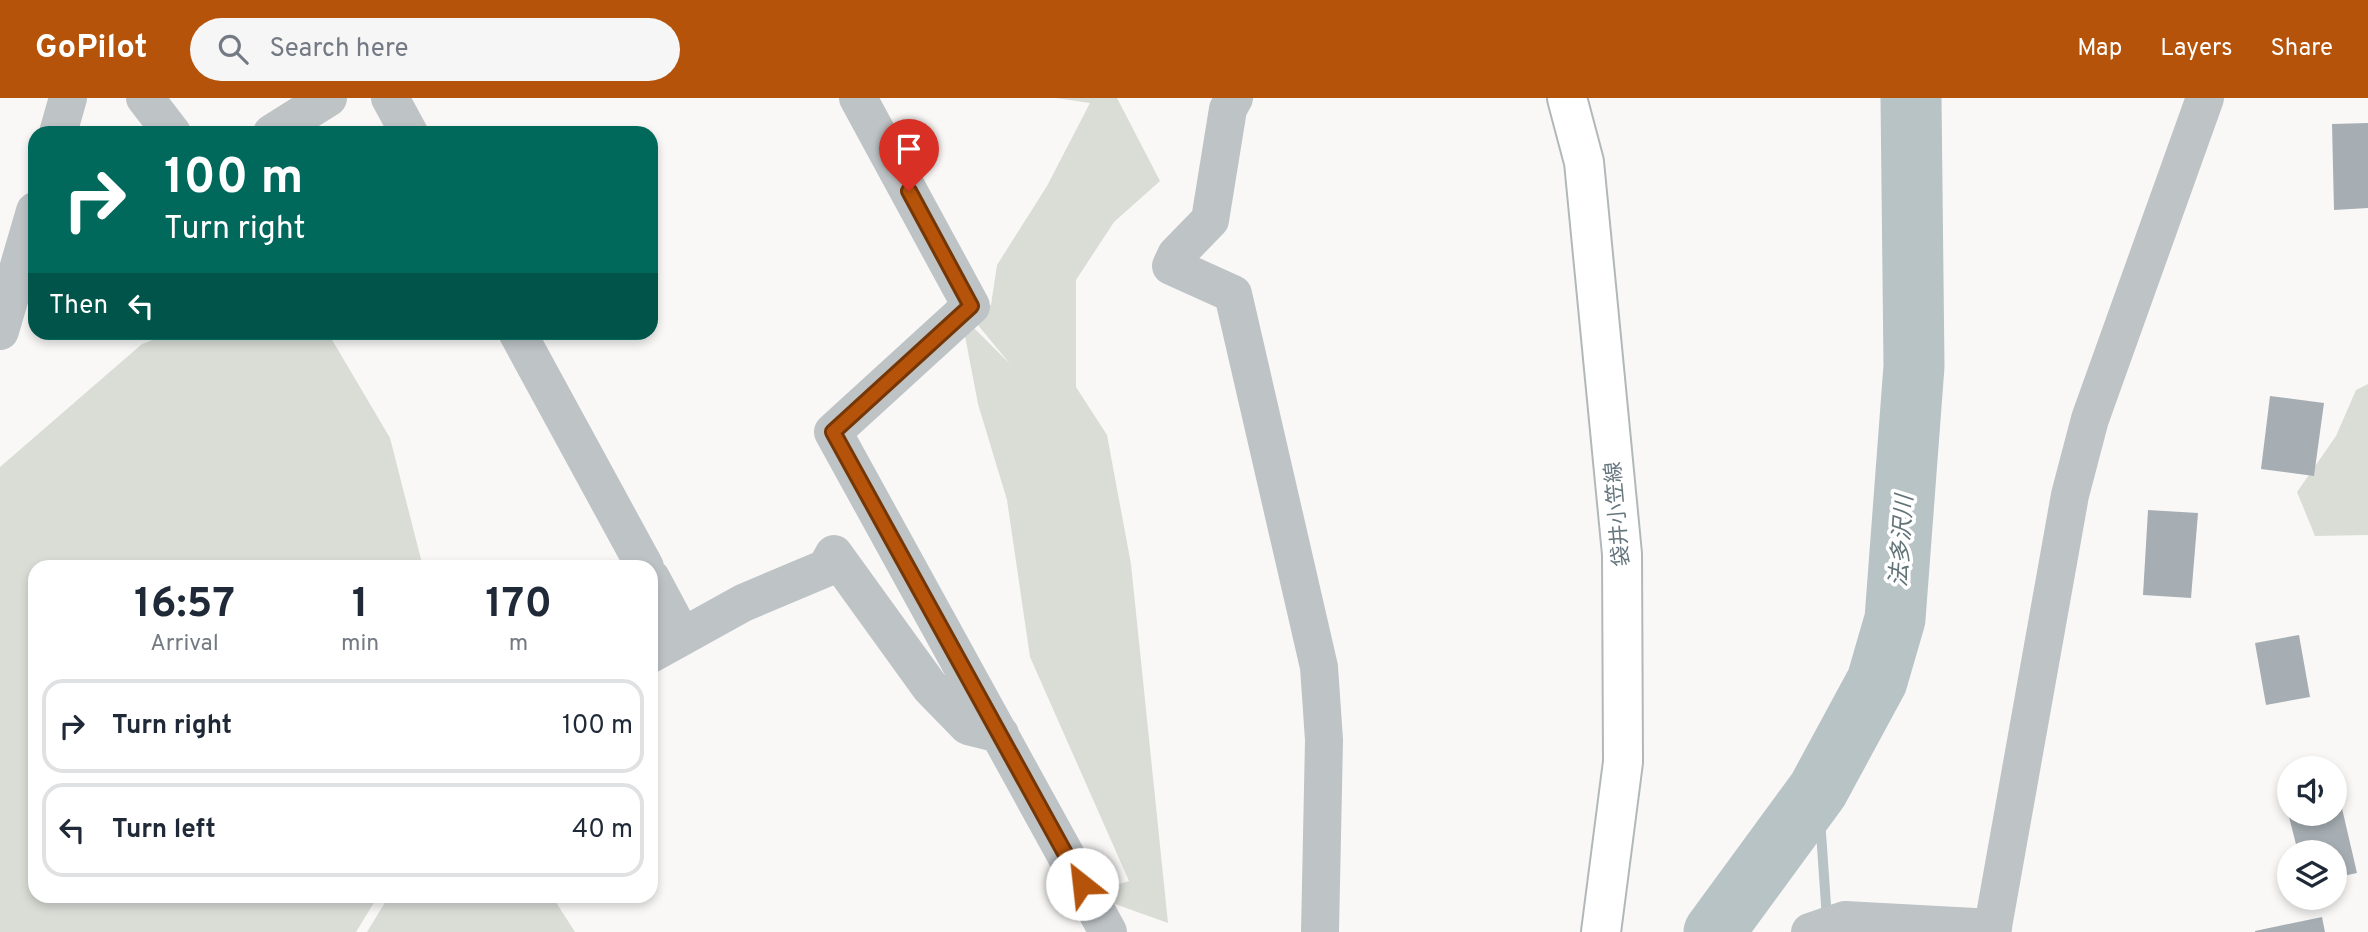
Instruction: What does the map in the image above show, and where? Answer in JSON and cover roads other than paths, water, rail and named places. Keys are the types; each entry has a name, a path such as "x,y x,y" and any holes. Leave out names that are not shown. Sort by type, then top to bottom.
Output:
{"main road":[{"name":"袋井小笠線","path":"1567,98 1584,162 1622,554 1623,762 1601,932"}],"street":[{"path":"60,126 68,98"},
{"path":"145,98 167,126"},
{"path":"283,126 328,98"},
{"path":"390,98 405,126"},
{"path":"858,98 971,306 833,432 1108,932"},
{"path":"1234,98 1228,109 1210,220 1175,255 1171,266 1233,294 1319,667 1324,740 1320,932"},
{"path":"1810,932 1845,920 1993,930 2070,495 2090,419 2206,98"},
{"path":"0,331 28,235"},
{"path":"521,340 641,560"},
{"path":"658,608 667,645 743,603 826,568 834,554 930,687 968,726 1000,734"}],"waterway":[{"name":"法多沢川","path":"1714,932 1818,790 1877,681 1895,619 1914,366 1911,98"},
{"path":"1818,790 1827,919"}]}
